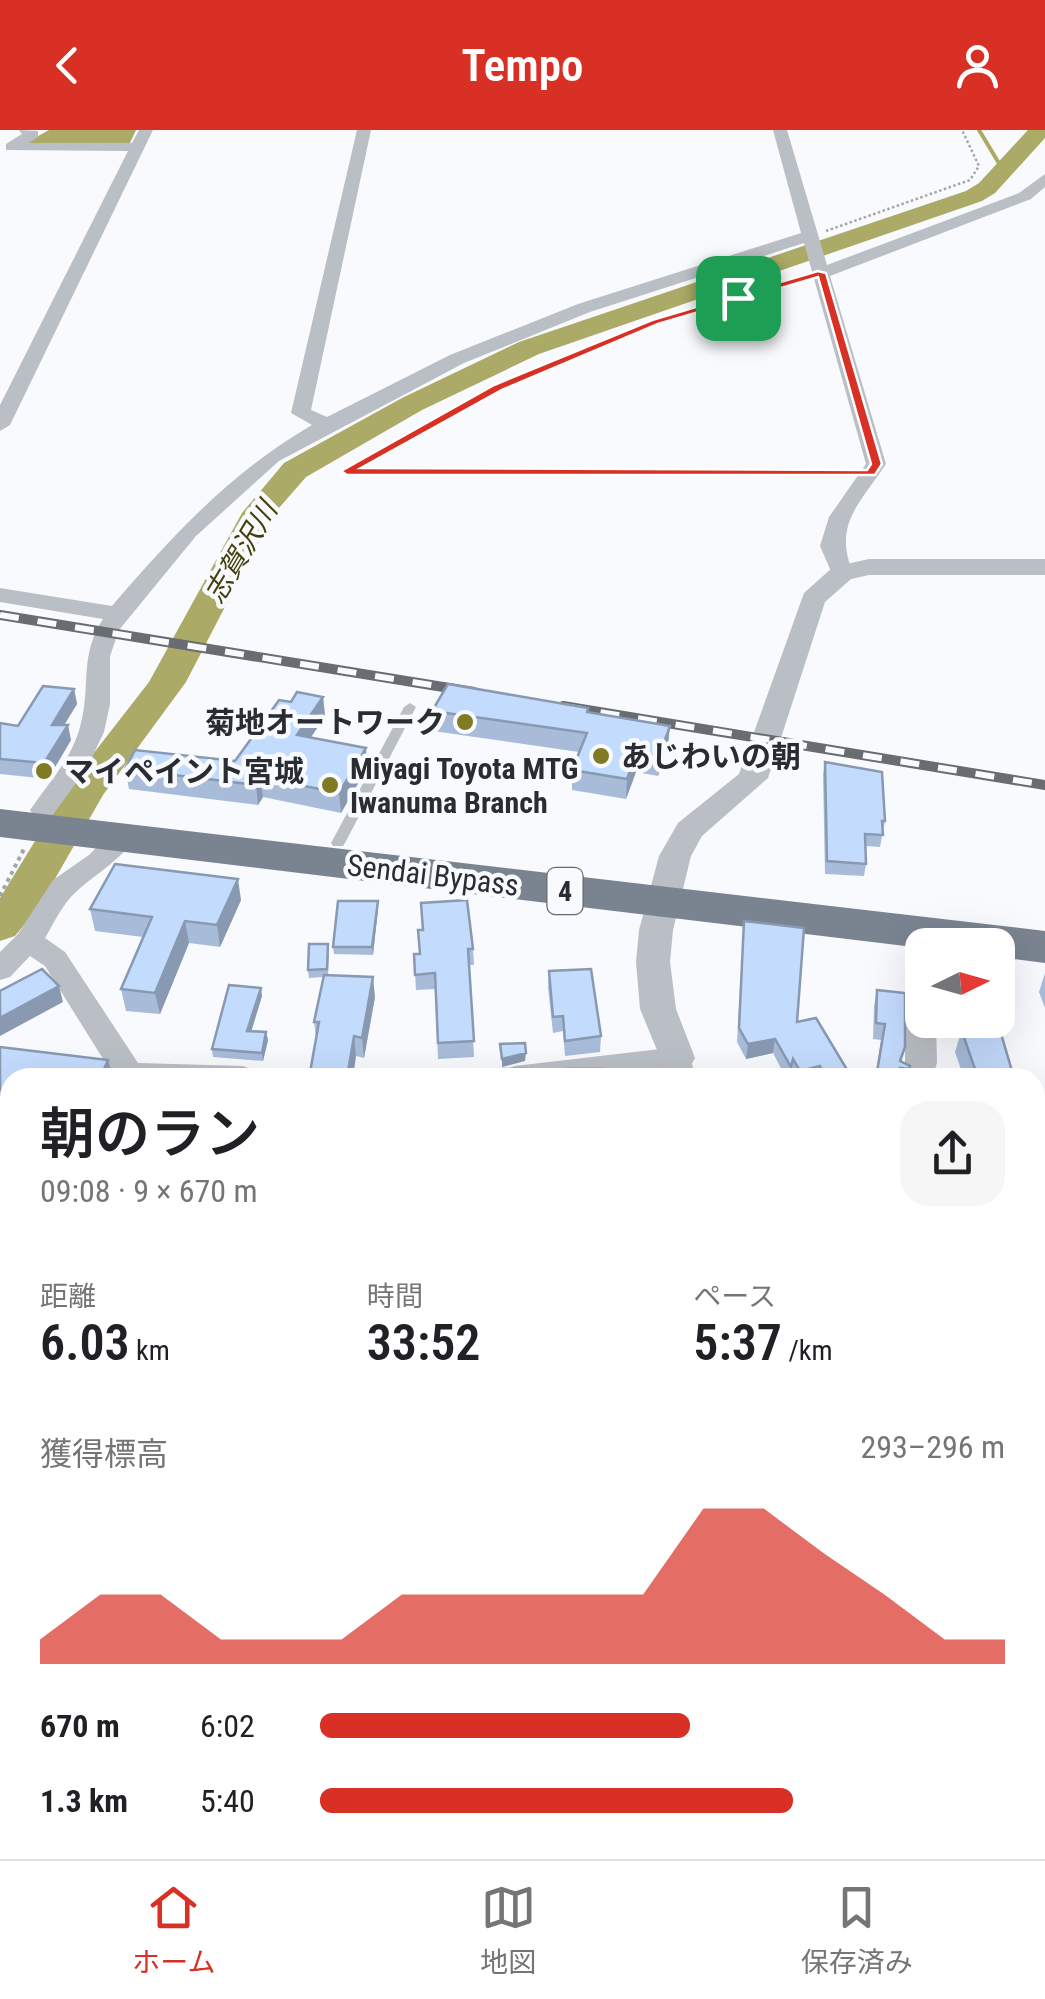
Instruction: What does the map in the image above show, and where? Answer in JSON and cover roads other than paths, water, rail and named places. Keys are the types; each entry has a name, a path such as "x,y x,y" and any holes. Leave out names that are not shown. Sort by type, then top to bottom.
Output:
{"highway":[{"name":"Sendai Bypass","path":"51,822 666,890 1045,923"},
{"name":"Sendai Bypass","path":"51,822 338,843 666,890 905,930"},
{"name":"Sendai Bypass","path":"1015,943 1045,947"}],"street":[{"path":"26,130 33,134 11,147 137,147"},
{"path":"0,424 146,130"},
{"path":"328,425 302,412 364,130"},
{"path":"780,130 876,464 840,517 831,546 842,573"},
{"path":"821,271 1026,196 1045,179"},
{"path":"0,970 28,940 63,887 100,861 51,822 95,718 98,644 118,614 188,532 250,475 328,425 457,359 584,308 810,238"},
{"path":"678,1068 658,1009 653,962 674,856 689,830 754,778 814,599 842,573 869,567 1045,566"},
{"path":"0,596 118,614"},
{"path":"28,940 56,959 125,1068"},
{"path":"919,1068 921,1038"}],"lane":[{"path":"338,843 410,707"}],"waterway":[{"path":"979,130 1003,170"},
{"name":"志賀沢川","path":"0,926 36,878 86,790 167,682 242,537 275,490 295,470 412,404 529,348 974,196 987,188 1040,130"}],"railway":[{"path":"0,615 474,692"},
{"path":"563,706 1045,785"}],"place":[{"name":"菊地オートワーク","path":"465,722"},
{"name":"あじわいの朝","path":"601,756"},
{"name":"マイペイント宮城","path":"44,771"},
{"name":"Miyagi Toyota MTG Iwanuma Branch","path":"330,785"}]}
